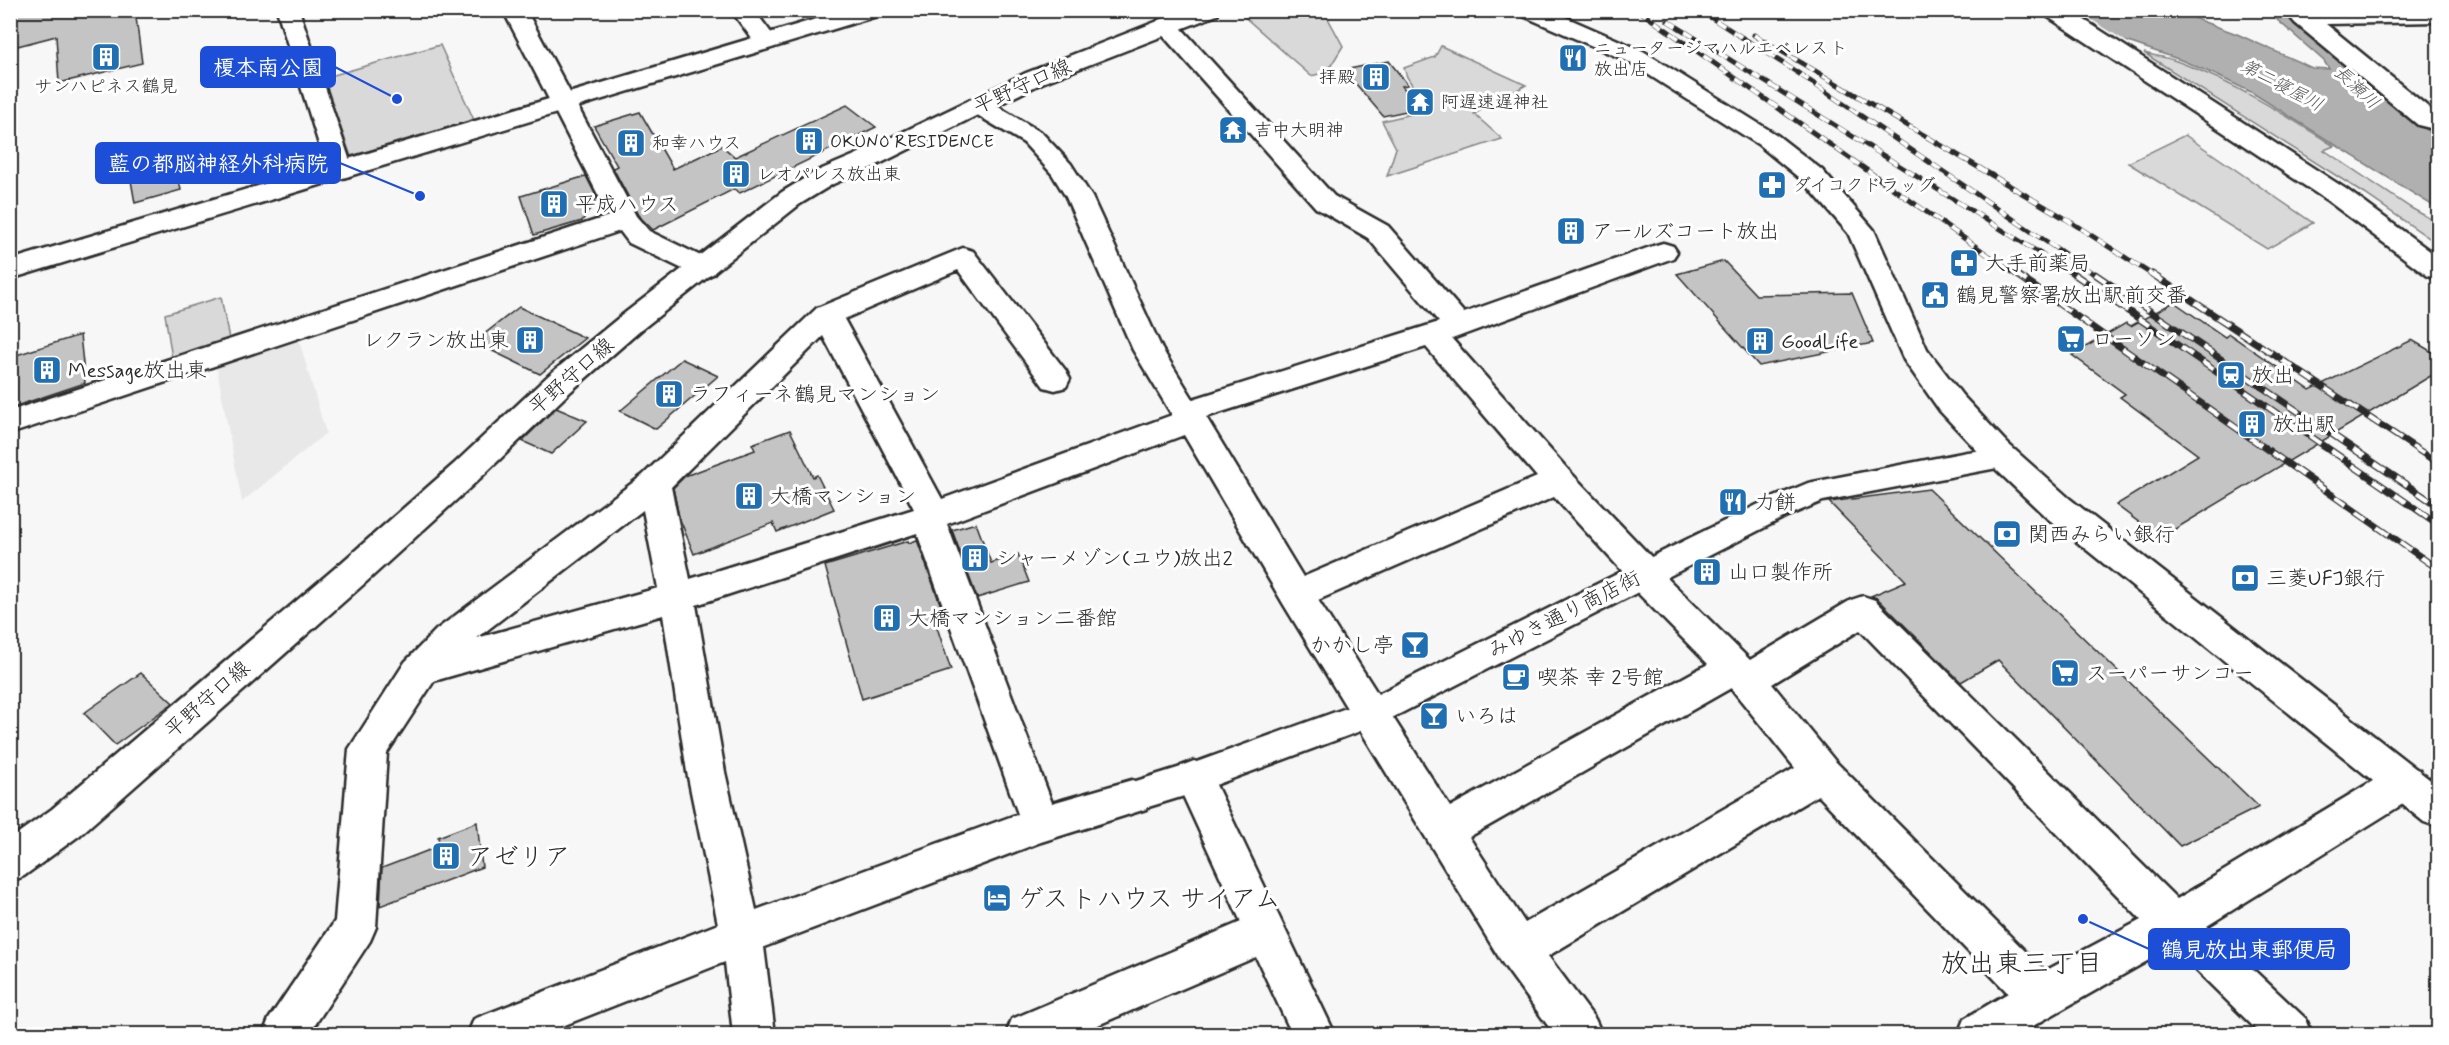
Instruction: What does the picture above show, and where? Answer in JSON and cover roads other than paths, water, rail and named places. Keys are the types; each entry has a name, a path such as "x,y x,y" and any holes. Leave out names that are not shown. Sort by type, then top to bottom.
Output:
{"street":[{"path":"288,10 340,170"},
{"path":"514,10 625,220 639,237 703,268"},
{"path":"742,10 766,42"},
{"path":"10,270 872,10"},
{"name":"平野守口線","path":"10,863 66,822 346,579 465,473 560,383 632,323 791,198 824,178 1034,78 1209,10"},
{"path":"1529,10 1635,56 1768,140 1813,176 1860,230 1914,353 1952,403 2003,458 2058,508 2439,809"},
{"path":"2053,10 2337,195 2439,270"},
{"path":"2299,14 2439,15"},
{"path":"2299,14 2427,120 2439,123"},
{"path":"1166,25 1325,202 1378,232 1445,330 1559,481 1644,574 1741,674 1822,773 2041,996"},
{"path":"978,105 1033,138 1062,170 1079,197 1148,350 1296,596 1371,712 1518,951 1580,1035"},
{"path":"10,423 625,220"},
{"path":"425,668 677,597 931,516 1189,416 1445,330 1663,252"},
{"path":"284,1035 355,927 368,749 418,673 449,640 654,484 826,315 963,257 1055,379"},
{"path":"826,315 931,516 1041,824"},
{"name":"みゆき通り商店街","path":"1132,798 1194,778 1371,712 1775,509 1818,491 1967,462 2003,458"},
{"path":"1296,596 1559,481"},
{"path":"654,484 677,597 706,772 746,959 754,1035"},
{"path":"1443,831 1863,610 2173,924 2207,952 2290,1035"},
{"path":"1518,951 1822,773"},
{"path":"1194,778 1314,1035"},
{"path":"1984,1033 2041,996 2173,924 2405,782"},
{"path":"489,1035 740,936 1041,824 1132,798"},
{"path":"1027,1035 1266,932"}],"water":[{"path":"2014,11 2174,11 2237,34 2312,68 2329,69 2324,61 2267,11 2285,11 2438,139 2438,209 2251,92 2216,75 2181,60 2081,26"}],"railway":[{"path":"1638,10 2018,276"},
{"path":"1699,10 1798,73 2097,276"},
{"path":"1668,21 2076,276"},
{"path":"1754,35 2066,219 2154,276"},
{"path":"2016,274 2438,569"},
{"path":"2074,274 2438,524"},
{"path":"2095,274 2438,506"},
{"path":"2152,274 2438,463"}],"place":[{"name":"サンハピネス鶴見","path":"106,57"},
{"name":"ニュータージマハルエベレスト 放出店","path":"1573,58"},
{"name":"拝殿","path":"1376,77"},
{"name":"榎本南公園","path":"397,99"},
{"name":"阿遅速遅神社","path":"1420,102"},
{"name":"吉中大明神","path":"1233,130"},
{"name":"OKUNO RESIDENCE","path":"809,141"},
{"name":"和幸ハウス","path":"631,143"},
{"name":"レオパレス放出東","path":"736,174"},
{"name":"ダイコクドラッグ","path":"1772,185"},
{"name":"藍の都脳神経外科病院","path":"420,196"},
{"name":"平成ハウス","path":"554,204"},
{"name":"アールズコート放出","path":"1571,231"},
{"name":"大手前薬局","path":"1964,263"},
{"name":"鶴見警察署放出駅前交番","path":"1935,295"},
{"name":"ローソン","path":"2071,339"},
{"name":"レクラン放出東","path":"530,340"},
{"name":"GoodLife","path":"1760,341"},
{"name":"Message放出東","path":"47,370"},
{"name":"放出","path":"2231,375"},
{"name":"ラフィーネ鶴見マンション","path":"669,394"},
{"name":"放出駅","path":"2252,424"},
{"name":"大橋マンション","path":"749,496"},
{"name":"力餅","path":"1733,502"},
{"name":"関西みらい銀行","path":"2007,534"},
{"name":"シャーメゾン(ユウ)放出2","path":"975,558"},
{"name":"山口製作所","path":"1707,572"},
{"name":"三菱UFJ銀行","path":"2245,578"},
{"name":"大橋マンション二番館","path":"887,618"},
{"name":"かかし亭","path":"1415,645"},
{"name":"スーパーサンコー","path":"2065,673"},
{"name":"喫茶 幸 2号館","path":"1516,677"},
{"name":"いろは","path":"1434,716"},
{"name":"アゼリア","path":"446,856"},
{"name":"ゲストハウス サイアム","path":"997,898"},
{"name":"鶴見放出東郵便局","path":"2083,919"}],"district":[{"name":"放出東三丁目","path":"2022,963"}],"water label":[{"name":"第二寝屋川","path":"2282,85"},
{"name":"長瀬川","path":"2357,87"}]}
